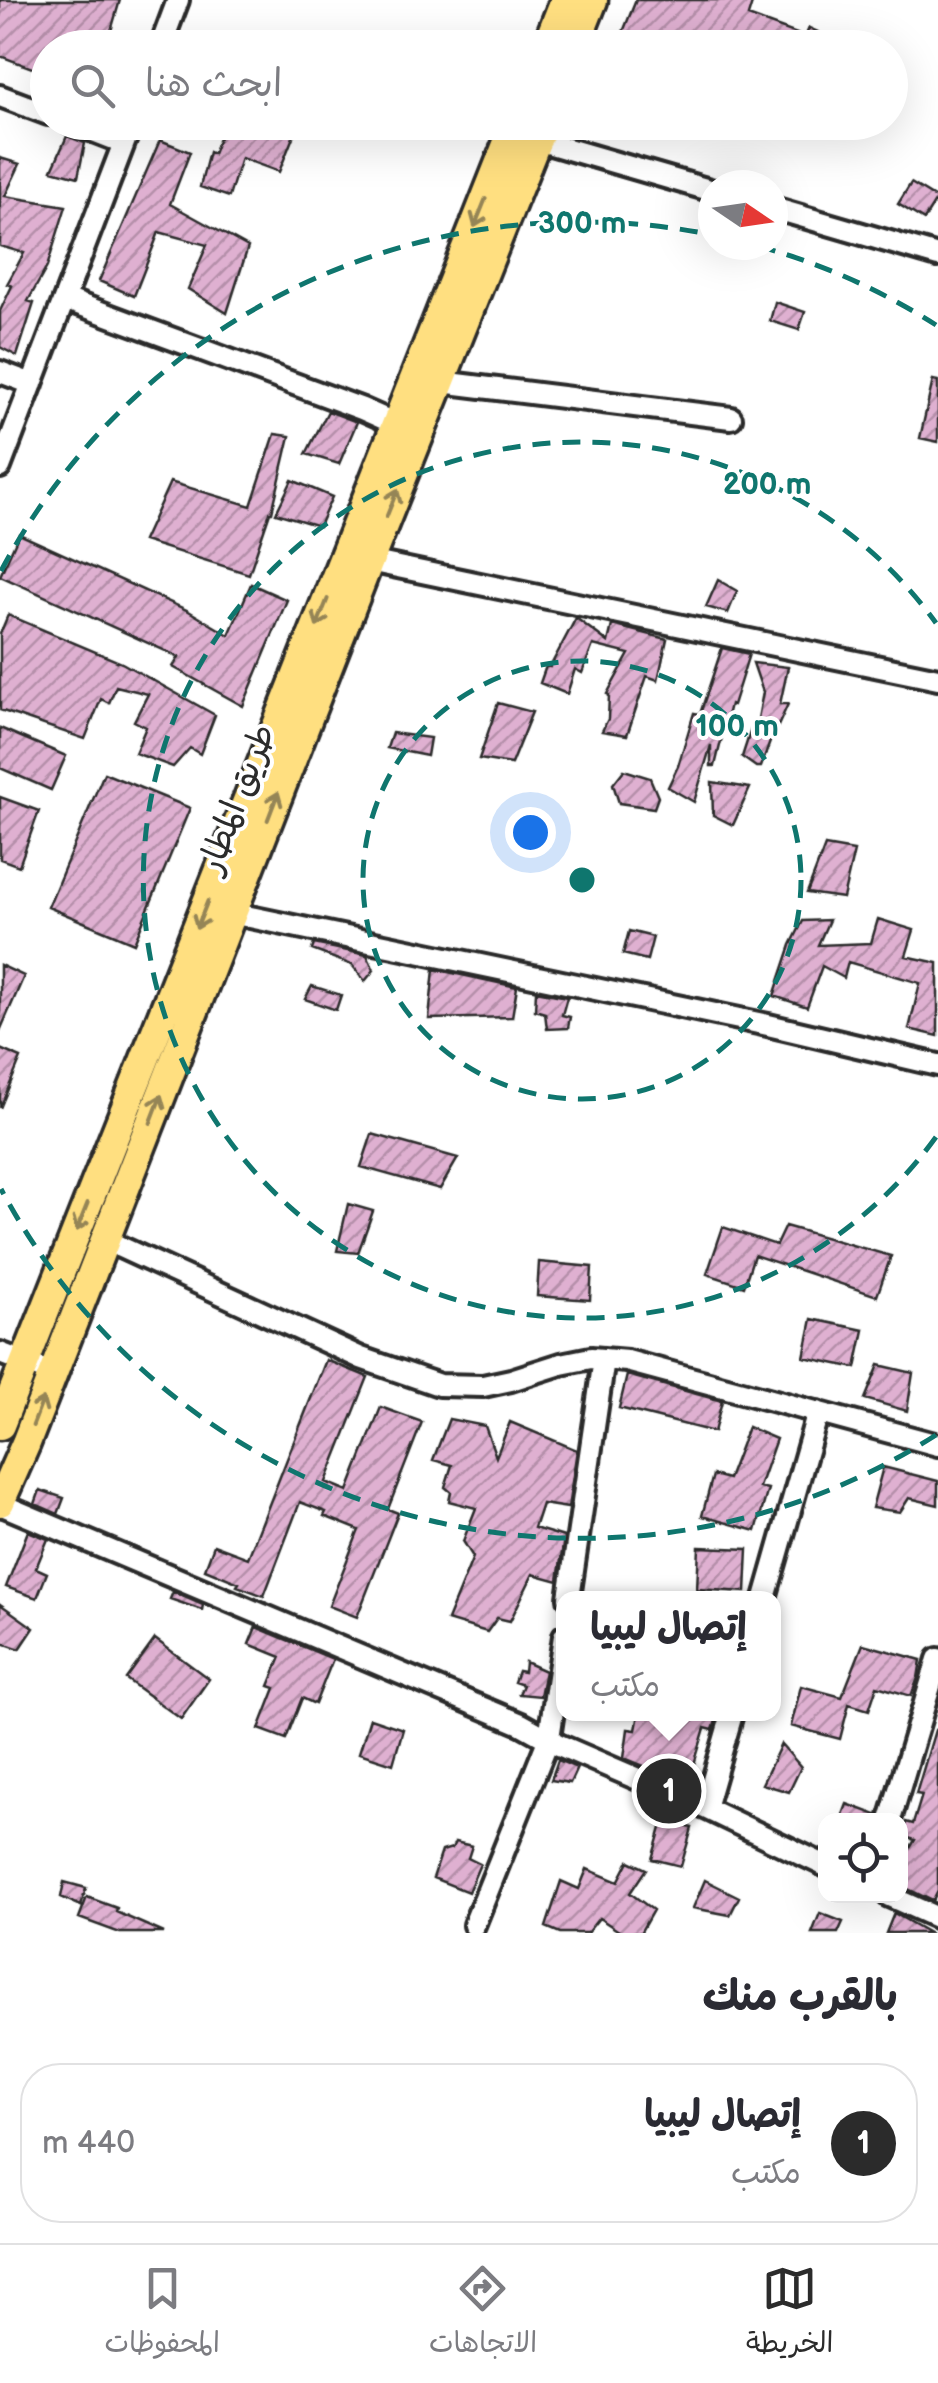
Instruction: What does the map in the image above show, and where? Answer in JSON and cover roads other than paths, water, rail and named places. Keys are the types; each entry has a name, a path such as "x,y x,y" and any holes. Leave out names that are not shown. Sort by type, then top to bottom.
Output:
{"highway":[{"path":"553,30 565,0"},
{"path":"581,30 592,0"},
{"name":"طريق المطار","path":"0,1425 12,1358 396,424 470,275 527,140"},
{"name":"طريق المطار","path":"0,1503 441,382 470,275"}],"street":[{"path":"167,30 178,0"},
{"path":"0,96 30,107"},
{"path":"0,467 125,140"},
{"path":"567,140 698,185"},
{"path":"788,212 938,256"},
{"path":"66,299 396,424"},
{"path":"0,372 32,384"},
{"path":"441,382 731,418"},
{"path":"369,561 938,679"},
{"path":"232,912 938,1064"},
{"path":"105,1240 362,1358 439,1385 483,1386 591,1358 626,1360 938,1445"},
{"path":"12,1358 52,1373"},
{"path":"571,1591 604,1359"},
{"path":"767,1591 818,1412"},
{"path":"0,1503 521,1724 559,1745 818,1862"},
{"path":"892,1813 938,1659"},
{"path":"474,1925 549,1738 556,1690"},
{"path":"705,1808 730,1721"},
{"path":"905,1903 938,1918"}],"place":[{"name":"إتصال ليبيا","path":"669,1791"}]}
